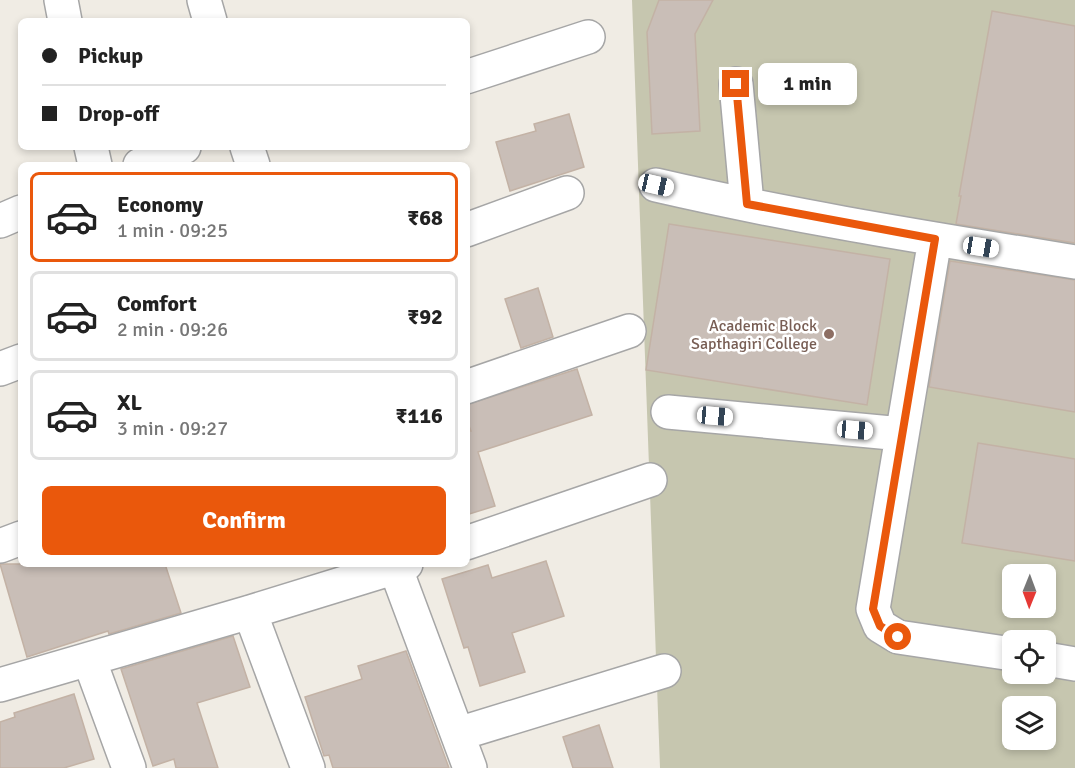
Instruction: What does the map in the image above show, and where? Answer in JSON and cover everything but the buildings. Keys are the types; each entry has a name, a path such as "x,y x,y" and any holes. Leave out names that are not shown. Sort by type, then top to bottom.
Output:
{"street":[{"path":"61,0 64,18"},
{"path":"204,0 209,18"},
{"path":"470,76 588,37"},
{"path":"736,84 747,204"},
{"path":"147,162 177,150"},
{"path":"656,185 935,239 1075,262"},
{"path":"470,229 567,193"},
{"path":"0,221 18,213"},
{"path":"935,239 873,609 880,626 898,637 1002,653"},
{"path":"470,386 629,331"},
{"path":"0,369 18,363"},
{"path":"668,412 902,434"},
{"path":"470,542 650,480"},
{"path":"0,546 18,539"},
{"path":"0,685 250,612 393,567"},
{"path":"400,567 470,768"},
{"path":"250,612 308,768"},
{"path":"88,659 129,768"},
{"path":"1056,661 1075,664"},
{"path":"458,734 664,671"}],"shaded area":[{"path":"632,0 1075,0 1075,768 660,768"}],"place":[{"name":"Academic Block Sapthagiri College","path":"829,334"}],"route":[{"path":"736,84 747,204 935,239 873,609 880,626 898,637"}]}
